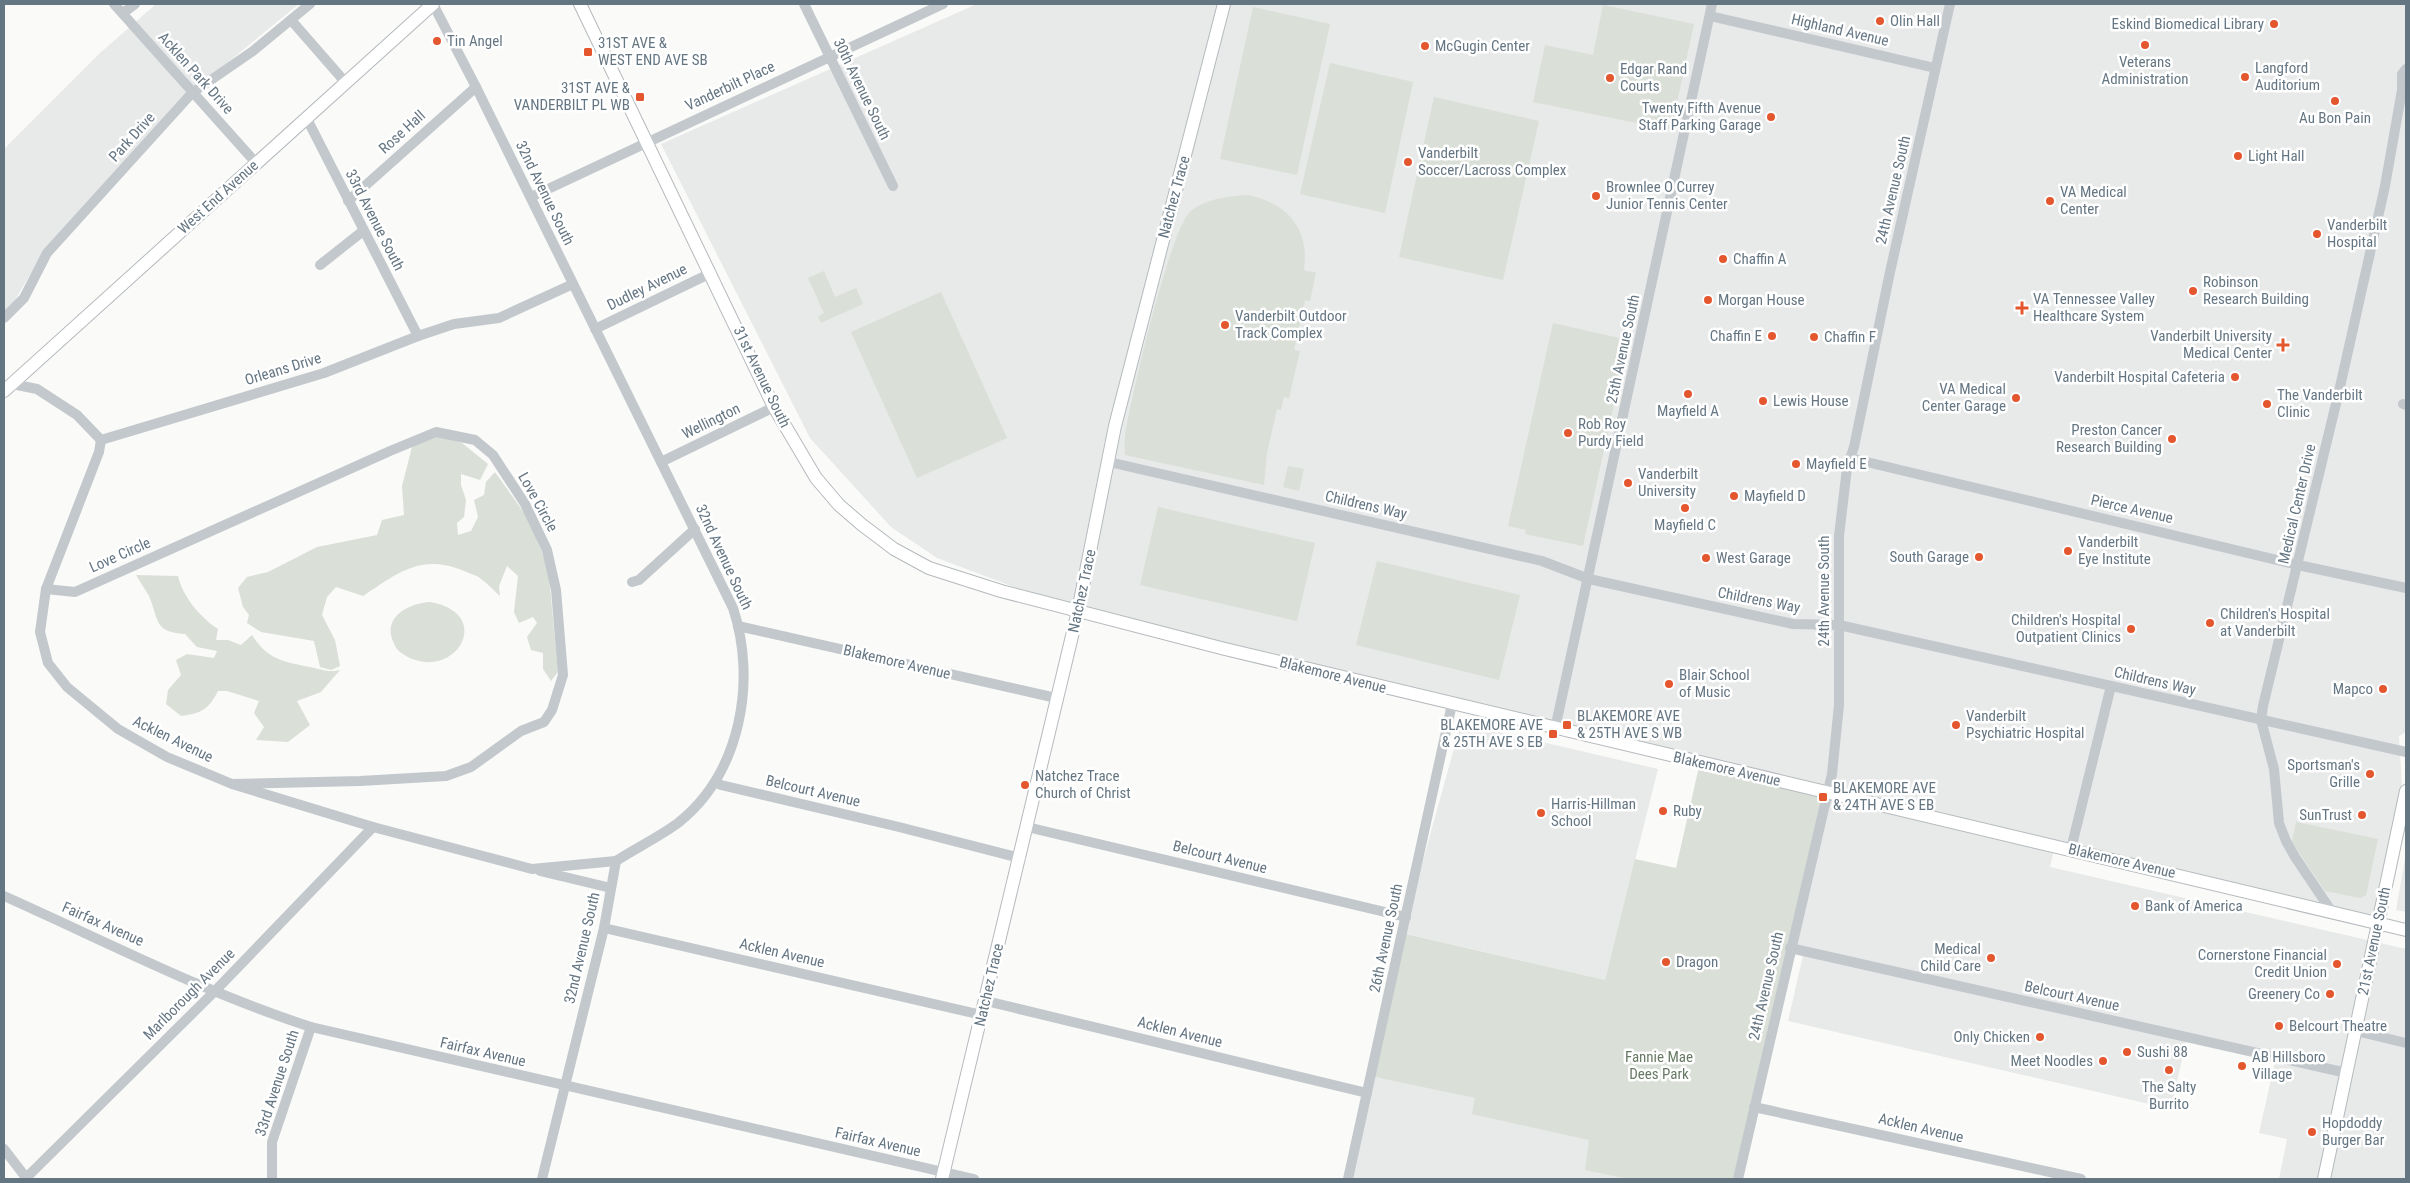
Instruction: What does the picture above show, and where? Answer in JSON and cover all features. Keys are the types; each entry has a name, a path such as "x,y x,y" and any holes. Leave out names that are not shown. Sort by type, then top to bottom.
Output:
{"main road":[{"name":"West End Avenue","path":"6,386 433,4"},
{"name":"31st Avenue South","path":"580,4 774,407 816,478 839,505 894,549 928,568 1078,611"},
{"name":"Natchez Trace","path":"943,1176 1078,611 1115,426 1224,4"},
{"name":"Blakemore Avenue","path":"1078,611 1554,729 2071,849 2406,930"},
{"name":"21st Avenue South","path":"2324,1179 2406,791"}],"street":[{"name":"Acklen Park Drive","path":"114,4 256,163"},
{"path":"123,13 135,4"},
{"name":"Park Drive","path":"4,318 24,298 47,254 192,92 253,51 310,4"},
{"name":"32nd Avenue South","path":"433,4 695,528 733,608 738,626 744,691 734,740 715,782 701,800 678,823 616,861 604,928 542,1179"},
{"name":"30th Avenue South","path":"804,4 893,186"},
{"name":"Vanderbilt Place","path":"531,197 943,4"},
{"name":"25th Avenue South","path":"1554,729 1589,579 1712,4"},
{"name":"24th Avenue South","path":"1738,1179 1790,948 1832,774 1839,705 1839,536 1850,458 1950,4"},
{"name":"Highland Avenue","path":"1710,16 1935,68"},
{"path":"291,20 346,83"},
{"name":"Medical Center Drive","path":"2332,912 2286,840 2279,823 2274,769 2261,720 2384,190 2404,88 2402,74 2406,69"},
{"name":"Rose Hall","path":"348,201 476,87"},
{"name":"33rd Avenue South","path":"306,117 418,336"},
{"path":"320,264 363,231"},
{"name":"Dudley Avenue","path":"595,329 711,273"},
{"name":"Orleans Drive","path":"100,440 324,373 454,324 499,318 573,284"},
{"path":"6,386 37,389 77,415 100,440"},
{"name":"Wellington","path":"661,462 774,407"},
{"name":"Love Circle","path":"46,589 75,592 436,432 475,440 493,455 525,504 547,550 556,590 563,675 552,710 544,722 521,731 471,767 446,776 360,781 232,784"},
{"name":"Acklen Avenue","path":"100,440 99,452 46,589 40,632 48,663 67,687 118,729 166,757 232,784 372,827 611,888"},
{"name":"Pierce Avenue","path":"1850,458 2298,565 2406,588"},
{"name":"Childrens Way","path":"1109,462 1542,561 1589,579 1792,624 1839,626 2406,752"},
{"path":"632,582 639,580 695,528"},
{"name":"Blakemore Avenue","path":"738,626 1056,698"},
{"path":"2071,849 2110,686"},
{"name":"26th Avenue South","path":"1348,1179 1452,704"},
{"name":"Belcourt Avenue","path":"715,782 1020,858"},
{"name":"Marlborough Avenue","path":"26,1179 215,991 372,827"},
{"name":"Belcourt Avenue","path":"1027,827 1406,917"},
{"name":"Acklen Avenue","path":"532,869 616,861"},
{"name":"Fairfax Avenue","path":"4,896 264,1012 311,1027 943,1176 974,1179"},
{"name":"Acklen Avenue","path":"604,928 982,1015"},
{"name":"Belcourt Avenue","path":"1790,948 2347,1073"},
{"name":"Acklen Avenue","path":"986,1001 1367,1093"},
{"name":"33rd Avenue South","path":"272,1179 272,1142 311,1027"},
{"path":"2356,1031 2406,1044"},
{"name":"Acklen Avenue","path":"1754,1107 2081,1179"},
{"path":"4,1149 26,1179"}],"shaded area":[{"path":"156,4 299,4 172,108 45,249 11,307 4,311 4,149 100,53"},
{"name":"Vanderbilt University","path":"977,4 2406,4 2406,732 2399,736 2403,803 2378,923 2055,846 2050,867 2406,949 2406,1179 2279,1179 2287,1139 2259,1133 2276,1057 2187,1037 2171,1109 1788,1021 1804,951 1790,948 1827,793 1078,611 937,558 891,527 810,438 661,144"},
{"name":"Harris-Hillman School","path":"1461,723 1658,769 1605,980 1403,933"},
{"path":"2406,853 2406,912 2396,910"},
{"path":"1377,1048 1738,1179 1348,1179"}],"green space":[{"name":"Edgar Rand Courts","path":"1603,5 1694,24 1671,130 1533,102 1545,45 1593,55"},
{"path":"1253,7 1330,24 1297,175 1220,159"},
{"path":"1330,63 1413,82 1385,213 1300,194"},
{"path":"1434,97 1539,121 1503,280 1399,257"},
{"name":"Vanderbilt Outdoor Track Complex","path":"1248,195 1274,204 1293,220 1303,242 1305,255 1304,269 1316,272 1310,301 1305,300 1294,350 1300,351 1289,398 1284,397 1281,410 1277,409 1267,453 1264,485 1125,455 1125,436 1142,354 1162,282 1182,225 1190,212 1202,204 1225,197"},
{"path":"824,271 835,297 856,288 863,304 821,323 818,317 824,313 808,278"},
{"path":"941,292 1007,438 917,478 851,332"},
{"name":"Rob Roy Purdy Field","path":"1553,323 1628,340 1583,546 1525,534 1526,530 1508,526"},
{"path":"437,435 462,443 488,464 480,480 461,474 461,485 466,500 464,517 457,523 458,535 471,531 478,517 474,500 484,495 486,482 495,472 527,517 548,566 558,672 551,681 543,669 543,653 531,650 527,637 537,623 533,617 519,623 514,612 518,576 507,566 499,586 500,596 475,575 445,565 432,564 419,565 397,574 363,596 336,587 327,597 322,615 335,640 340,666 331,670 320,667 314,641 261,632 247,623 249,615 243,607 238,588 247,577 268,572 317,547 377,535 382,520 404,515 402,486 412,447"},
{"path":"1288,466 1304,469 1299,491 1283,487"},
{"path":"1158,507 1315,543 1297,621 1140,585"},
{"path":"1377,561 1520,595 1499,680 1356,645"},
{"path":"136,575 178,576 180,584 193,606 218,629 216,640 228,640 241,645 252,635 264,650 276,658 324,670 340,670 321,692 297,701 310,725 288,742 256,740 264,727 254,713 259,701 227,691 218,691 204,710 181,716 166,704 168,690 181,675 176,660 187,654 214,658 217,651 197,647 185,634 175,633 162,627 156,618 149,596"},
{"path":"430,602 451,609 462,620 464,633 460,645 450,656 436,661 419,661 400,652 396,648 392,639 392,623 395,617 408,608"},
{"name":"Fannie Mae Dees Park","path":"1700,762 1827,792 1738,1179 1629,1179 1585,1170 1589,1140 1472,1114 1475,1098 1371,1076 1402,933 1605,980 1635,859 1676,868"},
{"path":"2296,822 2378,839 2366,895 2360,898 2325,891 2292,842"}],"place":[{"name":"Olin Hall","path":"1880,21"},
{"name":"Eskind Biomedical Library","path":"2274,24"},
{"name":"Tin Angel","path":"437,41"},
{"name":"Veterans Administration","path":"2145,45"},
{"name":"McGugin Center","path":"1425,46"},
{"name":"31ST AVE & WEST END AVE SB","path":"588,52"},
{"name":"Langford Auditorium","path":"2245,77"},
{"name":"Edgar Rand Courts","path":"1610,78"},
{"name":"31ST AVE & VANDERBILT PL WB","path":"640,97"},
{"name":"Au Bon Pain","path":"2335,101"},
{"name":"Twenty Fifth Avenue Staff Parking Garage","path":"1771,117"},
{"name":"Light Hall","path":"2238,156"},
{"name":"Vanderbilt Soccer/Lacross Complex","path":"1408,162"},
{"name":"Brownlee O Currey Junior Tennis Center","path":"1596,196"},
{"name":"VA Medical Center","path":"2050,201"},
{"name":"Vanderbilt Hospital","path":"2317,234"},
{"name":"Chaffin A","path":"1723,259"},
{"name":"Robinson Research Building","path":"2193,291"},
{"name":"Morgan House","path":"1708,300"},
{"name":"VA Tennessee Valley Healthcare System","path":"2022,308"},
{"name":"Vanderbilt Outdoor Track Complex","path":"1225,325"},
{"name":"Chaffin E","path":"1772,336"},
{"name":"Chaffin F","path":"1814,337"},
{"name":"Vanderbilt University Medical Center","path":"2283,345"},
{"name":"Vanderbilt Hospital Cafeteria","path":"2235,377"},
{"name":"Mayfield A","path":"1688,394"},
{"name":"VA Medical Center Garage","path":"2016,398"},
{"name":"Lewis House","path":"1763,401"},
{"name":"The Vanderbilt Clinic","path":"2267,404"},
{"name":"Rob Roy Purdy Field","path":"1568,433"},
{"name":"Preston Cancer Research Building","path":"2172,439"},
{"name":"Mayfield E","path":"1796,464"},
{"name":"Vanderbilt University","path":"1628,483"},
{"name":"Mayfield D","path":"1734,496"},
{"name":"Mayfield C","path":"1685,508"},
{"name":"Vanderbilt Eye Institute","path":"2068,551"},
{"name":"South Garage","path":"1979,557"},
{"name":"West Garage","path":"1706,558"},
{"name":"Children's Hospital at Vanderbilt","path":"2210,623"},
{"name":"Children's Hospital Outpatient Clinics","path":"2131,629"},
{"name":"Blair School of Music","path":"1669,684"},
{"name":"Mapco","path":"2383,689"},
{"name":"BLAKEMORE AVE & 25TH AVE S WB","path":"1567,725"},
{"name":"Vanderbilt Psychiatric Hospital","path":"1956,725"},
{"name":"BLAKEMORE AVE & 25TH AVE S EB","path":"1553,734"},
{"name":"Sportsman's Grille","path":"2370,774"},
{"name":"Natchez Trace Church of Christ","path":"1025,785"},
{"name":"BLAKEMORE AVE & 24TH AVE S EB","path":"1823,797"},
{"name":"Ruby","path":"1663,811"},
{"name":"Harris-Hillman School","path":"1541,813"},
{"name":"SunTrust","path":"2362,815"},
{"name":"Bank of America","path":"2135,906"},
{"name":"Medical Child Care","path":"1991,958"},
{"name":"Dragon","path":"1666,962"},
{"name":"Cornerstone Financial Credit Union","path":"2337,964"},
{"name":"Greenery Co","path":"2330,994"},
{"name":"Belcourt Theatre","path":"2279,1026"},
{"name":"Only Chicken","path":"2040,1037"},
{"name":"Sushi 88","path":"2127,1052"},
{"name":"Meet Noodles","path":"2103,1061"},
{"name":"AB Hillsboro Village","path":"2242,1066"},
{"name":"The Salty Burrito","path":"2169,1070"},
{"name":"Hopdoddy Burger Bar","path":"2312,1132"}]}
